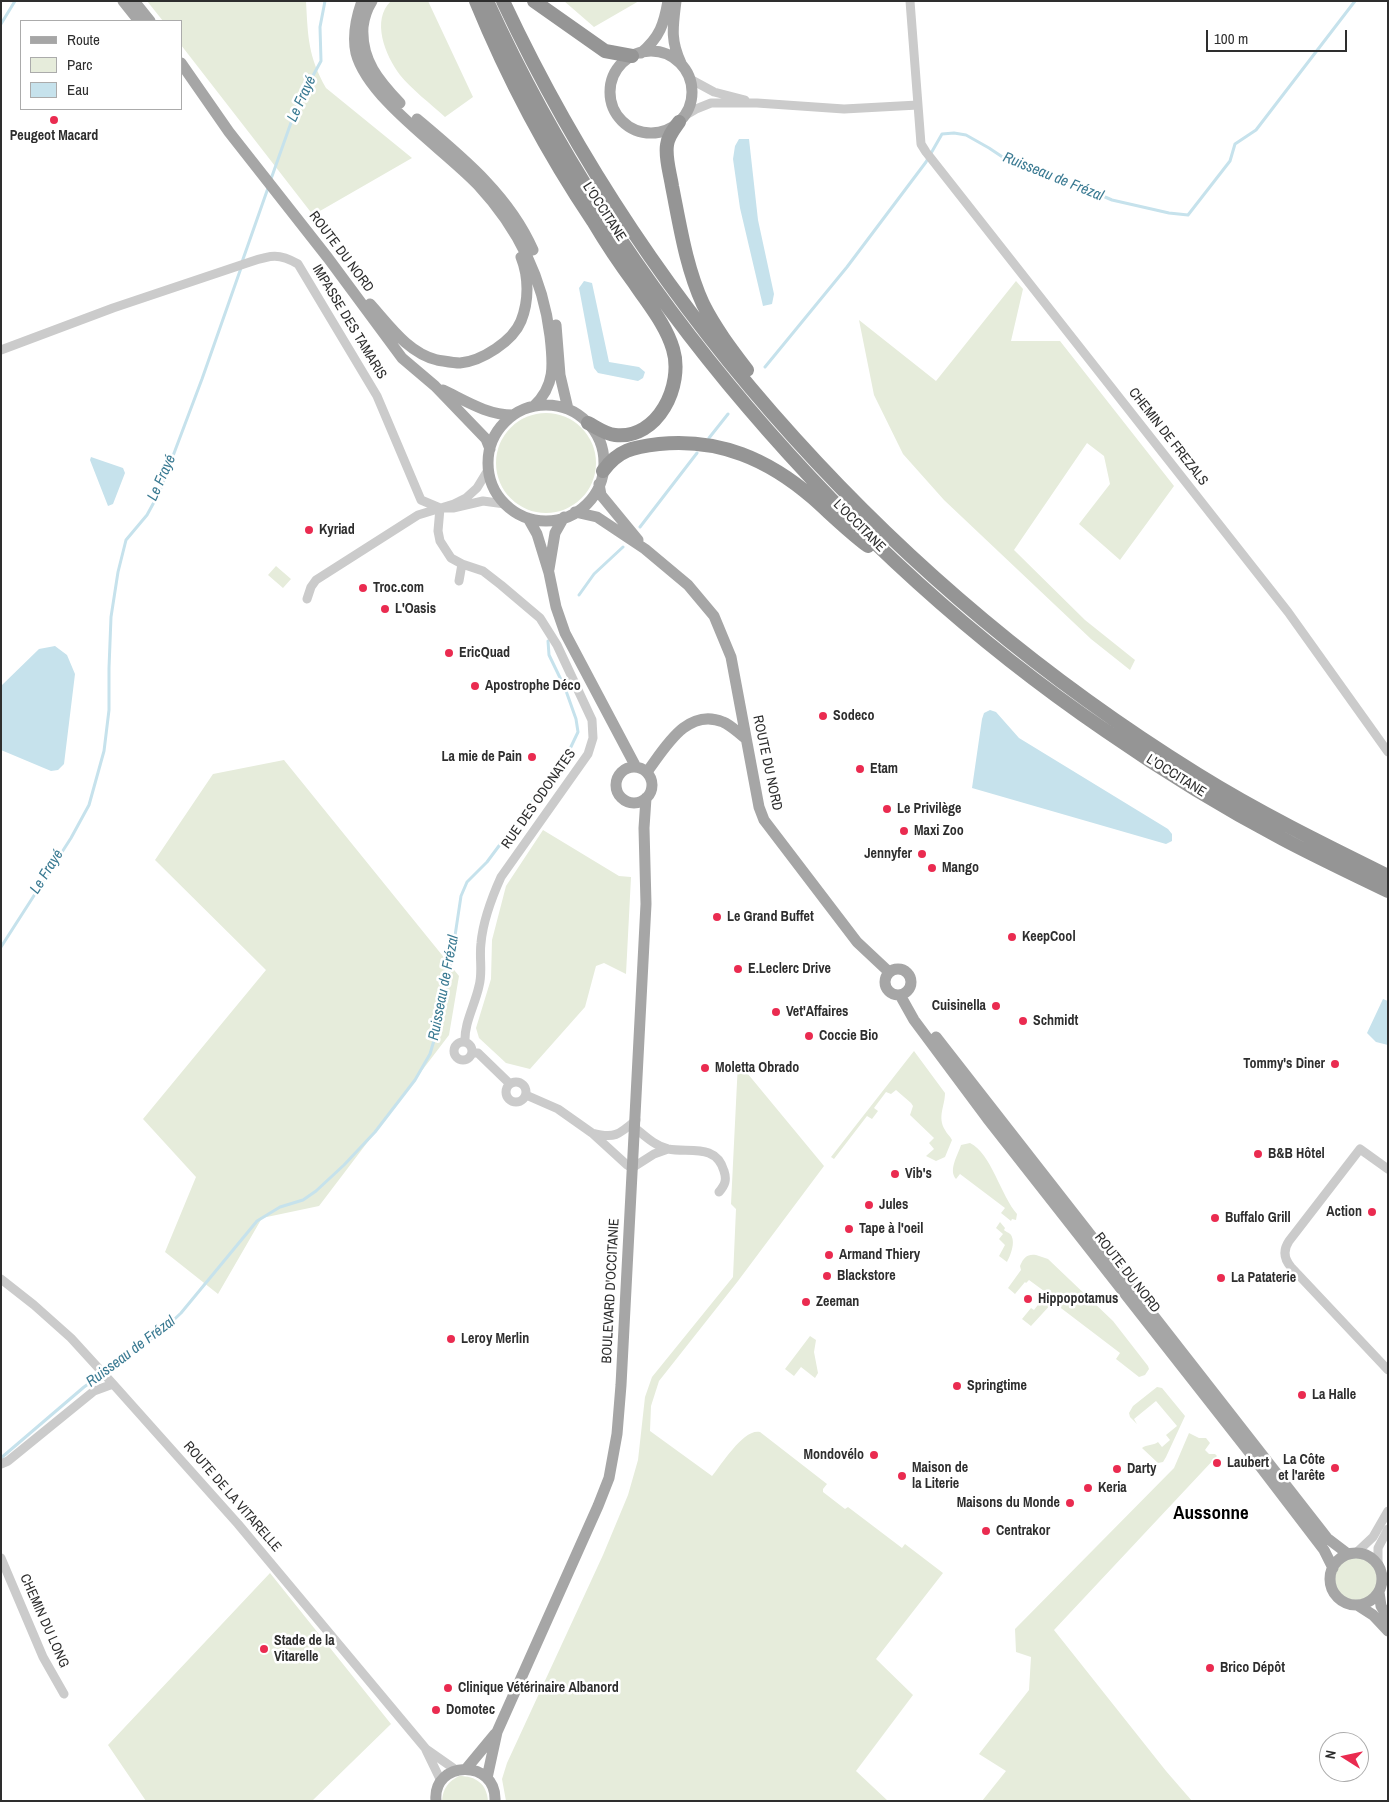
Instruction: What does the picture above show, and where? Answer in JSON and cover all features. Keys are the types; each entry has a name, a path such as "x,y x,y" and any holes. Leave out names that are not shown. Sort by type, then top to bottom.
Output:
{"highway":[{"path":"476,1 499,56 527,113 592,220 661,322 673,350 677,368 675,384 669,400 650,424 631,434 617,436 588,423"},
{"name":"L'OCCITANE","path":"488,1 519,66 572,161 622,240 655,287 724,377 800,466 842,510 972,630 1029,675 1108,732 1234,812 1282,839 1388,891"},
{"name":"L'OCCITANE","path":"503,1 533,62 567,124 634,233 711,339 768,409 854,502 931,575 1033,661 1114,720 1244,802 1293,829 1388,876"},
{"path":"534,1 604,51 637,54"},
{"path":"682,119 671,134 667,145 667,160 691,272 703,303 720,333 812,457"},
{"path":"601,478 616,456 625,451 654,445 679,443 711,445 747,456 782,475 811,497 858,538 920,584"}],"main road":[{"path":"123,1 138,20"},
{"path":"134,1 149,20"},
{"path":"362,1 356,18 354,36 356,52 368,80 402,115 478,185 511,226 525,250 542,296 548,320 552,372 549,388 542,399 534,406 513,415 498,430 490,449 488,470 494,488 505,504 528,518 546,520 569,515 589,500 601,478 603,458 601,445 588,423 568,409 552,405 534,406"},
{"path":"372,1 364,20 363,36 368,64 374,75 406,109 484,179 518,222 532,247 550,294 556,319 560,375 568,409"},
{"path":"668,1 660,33 650,45 624,62 612,80 611,96 616,111 622,120 630,127 650,133 666,130 682,119 690,104 692,92 690,79 675,50 672,36 676,1"},
{"path":"637,54 648,51 663,53 682,65"},
{"name":"ROUTE DU NORD","path":"182,65 229,132 328,258 402,358 435,386 486,439 490,449"},
{"name":"ROUTE DU NORD","path":"182,78 199,100 229,132"},
{"path":"328,258 342,271 395,332 415,350 436,360 460,363 483,356 504,344 521,322 528,292 525,268 519,251 478,185"},
{"name":"ROUTE DU NORD","path":"435,386 488,412 513,415"},
{"name":"ROUTE DU NORD","path":"601,478 601,495 645,549"},
{"name":"ROUTE DU NORD","path":"569,515 597,517 645,549 688,586 714,616 731,656 759,807 768,828 857,942 889,972"},
{"name":"BOULEVARD D'OCCITANIE","path":"549,573 554,533 569,515"},
{"name":"BOULEVARD D'OCCITANIE","path":"528,518 537,534 549,573 556,607 565,632 636,767"},
{"path":"622,772 628,768 636,767 647,772 678,733 692,721 708,718 724,722 745,738"},
{"name":"BOULEVARD D'OCCITANIE","path":"621,739 622,772 617,781 618,792 622,797 632,802 644,828"},
{"name":"BOULEVARD D'OCCITANIE","path":"487,1778 497,1732 584,1540 609,1478 617,1434 622,1385 646,904 644,828 646,798 651,792 652,786 647,772"},
{"path":"632,802 638,802 646,798"},
{"path":"894,969 906,971 910,976 911,984 903,993 892,994 886,988 885,979 889,972 894,969"},
{"name":"ROUTE DU NORD","path":"903,993 1327,1538 1352,1554"},
{"name":"ROUTE DU NORD","path":"903,993 914,1020 987,1118 1250,1453 1324,1550 1333,1568"},
{"path":"1388,1618 1381,1606 1379,1592 1382,1581 1378,1564 1368,1556 1352,1554 1336,1562 1333,1568 1331,1585 1337,1598 1359,1606 1373,1615 1388,1631"},
{"path":"1359,1606 1371,1602 1379,1592"},
{"name":"BOULEVARD D'OCCITANIE","path":"441,1781 447,1774 461,1769 497,1732"},
{"path":"461,1769 481,1773 487,1778 492,1786 494,1801"},
{"path":"436,1801 437,1789 441,1781"}],"street":[{"path":"682,119 696,109 711,103 757,103 844,109 918,105 910,1"},
{"path":"690,79 714,92 757,103"},
{"name":"CHEMIN DE FREZALS","path":"918,105 924,148 937,166 1288,612 1388,752"},
{"name":"IMPASSE DES TAMARIS","path":"1,350 113,308 271,255 286,257 298,264 377,396 421,500 440,508"},
{"path":"306,599 316,580 418,515 454,504 466,498 477,488 488,470"},
{"path":"440,508 453,508 483,501 505,504"},
{"name":"RUE DES ODONATES","path":"440,508 438,531 440,541 451,558 482,571 501,584 540,618 557,645 584,701 592,720 593,738 588,754 501,876 494,891 481,944 480,985 468,1021 465,1042"},
{"path":"459,581 462,564"},
{"path":"465,1042 471,1046 472,1053 466,1060 459,1060 454,1054 455,1047 465,1042"},
{"path":"472,1053 478,1053 510,1084"},
{"path":"517,1082 524,1084 526,1095 520,1102 512,1101 507,1095 507,1087 510,1084 517,1082"},
{"path":"526,1095 558,1109 592,1133 632,1168 654,1154 668,1149"},
{"path":"592,1133 606,1137 614,1136 635,1124 654,1144 668,1149 698,1150 716,1157 722,1165 726,1178 725,1186 719,1192"},
{"path":"1388,1169 1360,1149 1289,1241 1285,1253 1288,1263 1388,1370"},
{"name":"ROUTE DE LA VITARELLE","path":"1,1279 34,1305 99,1369 238,1524 426,1749 441,1781"},
{"path":"1,1464 8,1461 94,1390 110,1382"},
{"path":"1352,1554 1373,1537 1388,1511"},
{"path":"1378,1564 1378,1548 1388,1529"},
{"name":"CHEMIN DU LONG","path":"1,1558 43,1656 64,1694"},
{"name":"ROUTE DE LA VITARELLE","path":"426,1749 461,1769"}],"green space":[{"path":"147,1 306,1 307,25 312,56 326,88 412,158 313,215 182,46 182,20 162,20"},
{"path":"391,1 428,1 473,97 445,117 404,80 389,58 382,38 381,27 385,9"},
{"path":"564,1 639,1 594,27"},
{"path":"1016,281 1023,289 1011,341 1060,341 1174,486 1120,560 1079,524 1110,484 1104,456 1087,443 1014,550 1085,620 1135,660 1130,670 1091,639 944,500 903,454 874,395 859,320 936,381"},
{"path":"546,413 565,417 581,428 592,444 596,463 592,482 581,498 565,509 546,513 527,509 511,498 500,482 496,463 500,444 511,428 527,417"},
{"path":"276,566 291,579 283,588 268,575"},
{"path":"284,760 459,976 449,1035 319,1206 262,1218 218,1294 165,1252 196,1177 143,1119 266,970 155,860 213,774"},
{"path":"543,830 619,876 631,877 626,974 604,963 596,966 585,1007 530,1069 506,1063 479,1038 476,1028 491,979 492,940 506,886"},
{"path":"914,1051 945,1093 942,1121 945,1130 952,1140 945,1157 936,1161 926,1156 934,1149 929,1143 934,1138 910,1115 913,1106 896,1090 891,1094 886,1092 874,1108 878,1111 872,1119 867,1116 834,1159 831,1157"},
{"path":"738,1062 824,1166 738,1281 659,1381 651,1406 650,1431 712,1476 740,1441 754,1432 760,1432 827,1484 823,1492 845,1509 848,1507 902,1548 905,1544 943,1573 876,1659 913,1695 856,1771 888,1801 506,1801 502,1779 507,1763 603,1555 628,1495 638,1460 645,1397 652,1377 733,1277 736,1209 731,1204"},
{"path":"970,1143 977,1148 990,1165 1017,1214 1016,1220 1012,1219 1011,1221 1001,1213 1005,1208 960,1174 956,1179 953,1167 961,1145"},
{"path":"1000,1222 1005,1228 1004,1230 1010,1234 1013,1242 1007,1262 999,1256 1005,1245 999,1239 1003,1234 996,1228"},
{"path":"1036,1255 1048,1259 1113,1321 1148,1366 1149,1369 1145,1375 1139,1377 1116,1359 1120,1353 1053,1302 1031,1326 1022,1319 1031,1308 1034,1310 1044,1297 1042,1295 1044,1291 1029,1280 1015,1294 1008,1288 1021,1270 1020,1266 1024,1258"},
{"path":"810,1336 816,1340 814,1352 818,1373 815,1378 801,1367 794,1376 785,1369"},
{"path":"1157,1387 1162,1388 1185,1416 1166,1457 1163,1462 1158,1463 1142,1448 1158,1442 1162,1447 1170,1440 1166,1435 1177,1426 1156,1401 1134,1419 1137,1424 1130,1417 1129,1413 1133,1406"},
{"path":"1189,1433 1199,1438 1206,1438 1210,1443 1205,1450 1209,1454 1217,1456 1054,1630 1192,1801 982,1801 1006,1771 979,1754 1029,1690 1031,1657 1016,1652 1015,1629 1174,1468"},
{"path":"1356,1558 1371,1564 1377,1579 1371,1594 1356,1600 1341,1594 1335,1579 1341,1564"},
{"name":"Stade de la Vitarelle","path":"270,1573 391,1724 312,1801 146,1801 108,1745"},
{"path":"459,1776 465,1776 480,1782 485,1790 488,1801 442,1801 447,1786"}],"water":[{"path":"739,139 749,139 758,220 774,294 772,304 763,306 740,208 733,159 735,146"},
{"path":"584,281 592,283 609,362 639,367 645,372 643,378 638,381 598,373 594,368 579,288"},
{"path":"91,457 123,468 125,473 113,504 108,506 90,460"},
{"path":"55,646 67,655 75,674 64,764 58,770 51,771 1,750 1,686 39,649"},
{"path":"990,710 996,712 1019,738 1168,829 1172,834 1172,841 1166,844 972,788 982,719 984,713"},
{"path":"1383,999 1388,1001 1388,1045 1376,1042 1367,1033"}],"waterway":[{"path":"1,24 15,1"},
{"name":"Le Frayé","path":"271,179 298,103 321,61 320,27 325,1"},
{"name":"Ruisseau de Frézal","path":"765,367 847,267 926,162 942,134 966,135 1021,166 1045,171 1069,184 1082,187 1112,200 1169,213 1188,215 1230,161 1235,144 1256,130 1355,1"},
{"name":"Le Frayé","path":"242,262 268,188"},
{"name":"Le Frayé","path":"1,947 71,838 89,805 104,751 109,710 111,617 118,572 126,540 147,515 159,493 241,268"},
{"name":"Ruisseau de Frézal","path":"709,438 728,414"},
{"name":"Ruisseau de Frézal","path":"640,527 697,453"},
{"name":"Ruisseau de Frézal","path":"579,595 594,574 623,547"},
{"name":"Ruisseau de Frézal","path":"1,1458 84,1387 162,1331 181,1313 257,1221 280,1207 303,1200 316,1191 375,1132 415,1080 430,1054 440,1020 461,896 467,882 487,862 568,753 578,732 576,719 565,688 549,655 548,641"}],"place":[{"name":"Peugeot Macard","path":"54,120"},
{"name":"Kyriad","path":"309,530"},
{"name":"Troc.com","path":"363,588"},
{"name":"L'Oasis","path":"385,609"},
{"name":"EricQuad","path":"449,653"},
{"name":"Apostrophe Déco","path":"475,686"},
{"name":"Sodeco","path":"823,716"},
{"name":"La mie de Pain","path":"532,757"},
{"name":"Etam","path":"860,769"},
{"name":"Le Privilège","path":"887,809"},
{"name":"Maxi Zoo","path":"904,831"},
{"name":"Jennyfer","path":"922,854"},
{"name":"Mango","path":"932,868"},
{"name":"Le Grand Buffet","path":"717,917"},
{"name":"KeepCool","path":"1012,937"},
{"name":"E.Leclerc Drive","path":"738,969"},
{"name":"Cuisinella","path":"996,1006"},
{"name":"Vet'Affaires","path":"776,1012"},
{"name":"Schmidt","path":"1023,1021"},
{"name":"Coccie Bio","path":"809,1036"},
{"name":"Tommy's Diner","path":"1335,1064"},
{"name":"Moletta Obrado","path":"705,1068"},
{"name":"B&B Hôtel","path":"1258,1154"},
{"name":"Vib's","path":"895,1174"},
{"name":"Jules","path":"869,1205"},
{"name":"Action","path":"1372,1212"},
{"name":"Buffalo Grill","path":"1215,1218"},
{"name":"Tape à l'oeil","path":"849,1229"},
{"name":"Armand Thiery","path":"829,1255"},
{"name":"Blackstore","path":"827,1276"},
{"name":"La Pataterie","path":"1221,1278"},
{"name":"Hippopotamus","path":"1028,1299"},
{"name":"Zeeman","path":"806,1302"},
{"name":"Leroy Merlin","path":"451,1339"},
{"name":"Springtime","path":"957,1386"},
{"name":"La Halle","path":"1302,1395"},
{"name":"Mondovélo","path":"874,1455"},
{"name":"Laubert","path":"1217,1463"},
{"name":"La Côte et l'arête","path":"1335,1468"},
{"name":"Darty","path":"1117,1469"},
{"name":"Maison de la Literie","path":"902,1476"},
{"name":"Keria","path":"1088,1488"},
{"name":"Maisons du Monde","path":"1070,1503"},
{"name":"Centrakor","path":"986,1531"},
{"name":"Stade de la Vitarelle","path":"264,1649"},
{"name":"Brico Dépôt","path":"1210,1668"},
{"name":"Clinique Vétérinaire Albanord","path":"448,1688"},
{"name":"Domotec","path":"436,1710"}],"district":[{"name":"Aussonne","path":"1211,1514"}]}
